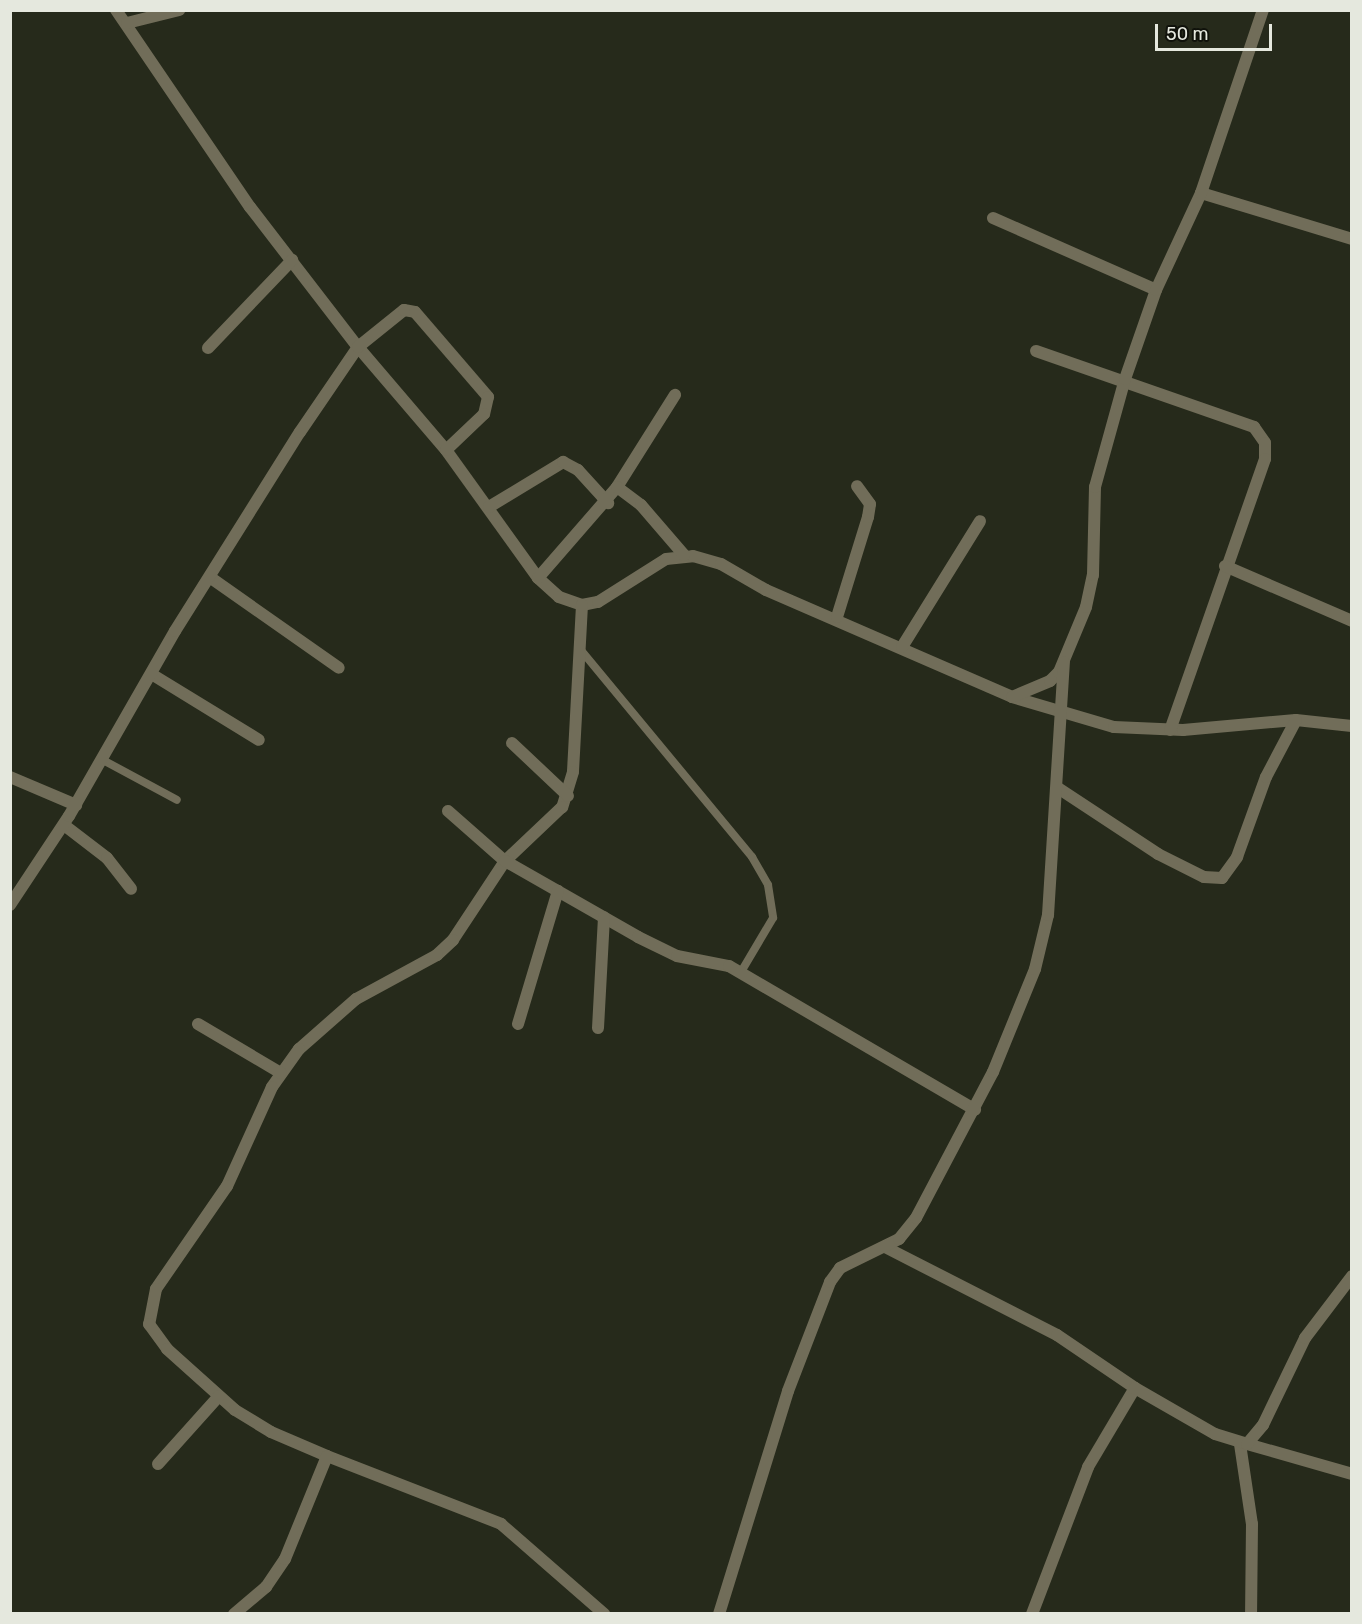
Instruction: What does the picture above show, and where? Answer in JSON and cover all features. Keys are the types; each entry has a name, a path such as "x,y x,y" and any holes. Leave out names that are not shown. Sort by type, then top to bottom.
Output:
{"street":[{"path":"116,10 250,207 358,347 446,450 538,578 559,597 582,605 598,602 666,559 684,555 721,564 766,590 837,617 1012,697 1114,727 1170,730 1296,720 1352,726"},
{"path":"127,23 180,10"},
{"path":"719,1614 781,1412 830,1282 840,1268 885,1247 916,1218 975,1110 1044,940 1058,788 1059,711 1064,663 1090,587 1095,487 1125,379 1155,290 1201,193 1263,10"},
{"path":"1201,193 1352,239"},
{"path":"993,218 1155,290"},
{"path":"208,348 291,260"},
{"path":"10,905 64,825 101,759 211,578 358,347 398,313 409,310 482,388 489,406 484,414 446,450"},
{"path":"1036,351 1125,379 1260,433 1264,459 1170,730"},
{"path":"538,578 608,503 675,395"},
{"path":"489,507 563,462 578,470 608,503"},
{"path":"837,617 870,504 856,486"},
{"path":"617,487 641,505 684,555"},
{"path":"902,647 980,521"},
{"path":"1226,566 1352,621"},
{"path":"211,578 339,668"},
{"path":"582,605 568,796 547,826 505,861 453,940 437,955 381,982 333,1016 281,1073 227,1186 156,1288 149,1312 155,1336 219,1396 270,1432 501,1524 604,1614"},
{"path":"1012,697 1050,681 1064,663"},
{"path":"153,675 259,740"},
{"path":"1058,788 1158,854 1204,877 1222,878 1237,857 1258,796 1296,720"},
{"path":"512,743 568,796"},
{"path":"10,777 76,805"},
{"path":"448,811 505,861 677,956 709,959 741,972 975,1110"},
{"path":"64,825 107,858 131,889"},
{"path":"518,1024 558,891"},
{"path":"598,1028 604,917"},
{"path":"198,1024 281,1073"},
{"path":"885,1247 1057,1335 1135,1388 1244,1444 1352,1474"},
{"path":"1244,1444 1263,1425 1305,1338 1352,1276"},
{"path":"1032,1614 1088,1467 1135,1388"},
{"path":"158,1464 219,1396"},
{"path":"1244,1444 1252,1524 1251,1614"},
{"path":"234,1614 266,1587 285,1558 327,1456"}],"lane":[{"path":"580,649 752,856 768,885 773,918 741,972"},
{"path":"101,759 177,800"}]}
